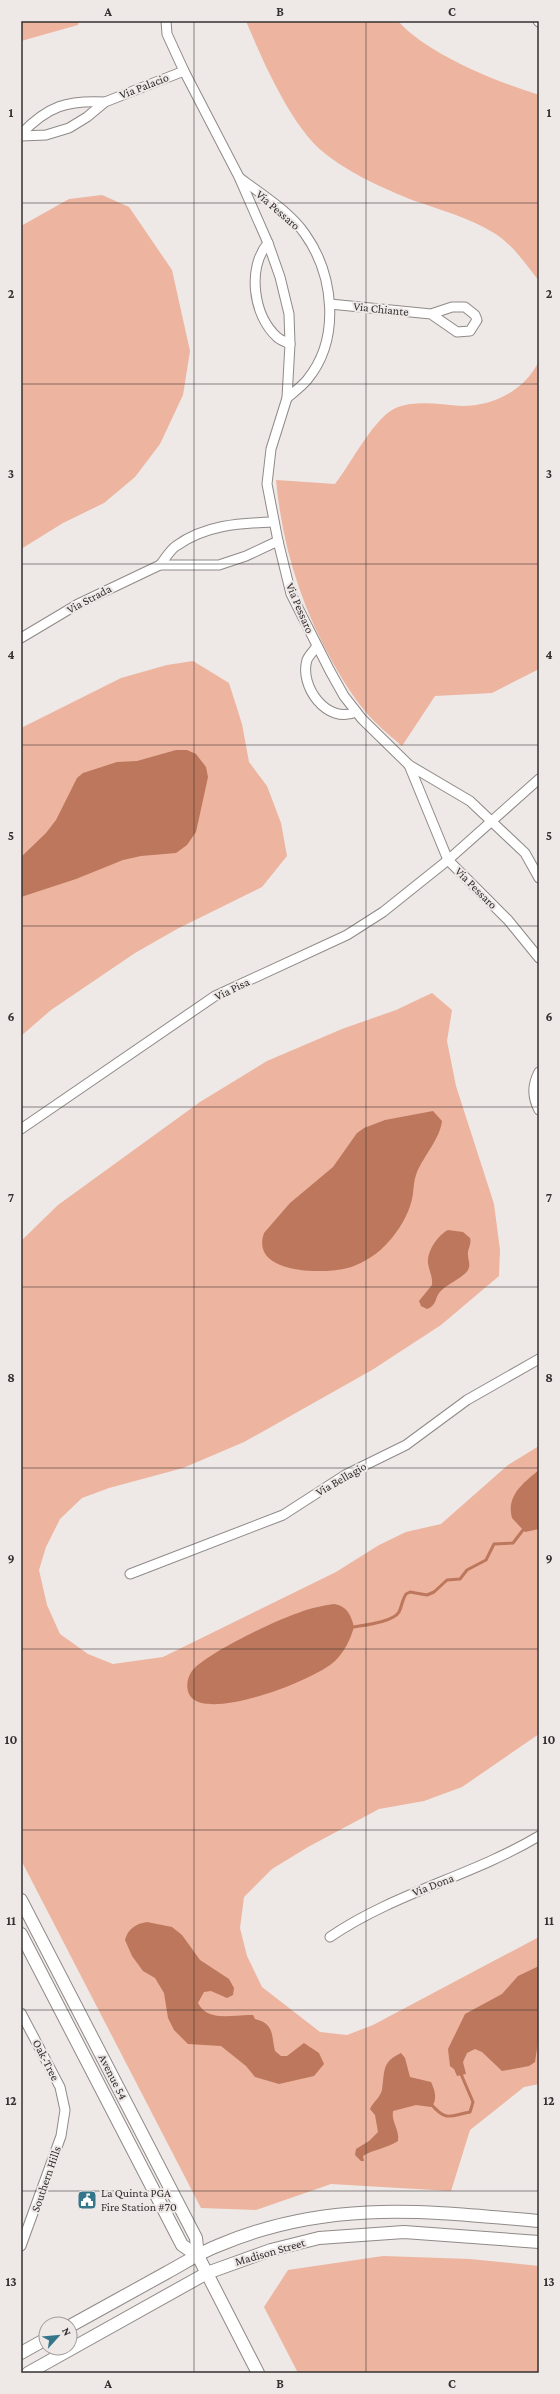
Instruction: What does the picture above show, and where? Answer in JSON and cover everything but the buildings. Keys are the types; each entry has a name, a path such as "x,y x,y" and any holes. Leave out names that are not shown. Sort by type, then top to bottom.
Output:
{"street":[{"name":"Via Pessaro","path":"166,21 167,34 184,71 239,177 268,244 280,278 289,314 290,344 287,398 271,449 267,484 278,541 291,594 316,647 344,696 356,712 409,765 470,801 525,853 539,878"},
{"name":"Via Palacio","path":"21,135 46,135 69,128 87,117 105,102 184,71"},
{"name":"Via Palacio","path":"21,135 36,119 58,105 79,101 105,102"},
{"name":"Via Pessaro","path":"239,177 281,210 304,233 318,259 329,292 330,304 328,333 320,358 308,379 287,398"},
{"path":"268,244 260,252 256,274 257,300 266,323 277,337 290,344"},
{"name":"Via Chiante","path":"330,304 431,314"},
{"name":"Via Strada","path":"160,565 174,546 200,532 231,524 274,522"},
{"name":"Via Strada","path":"21,638 78,604 160,565 219,565 246,556 278,541"},
{"path":"316,647 308,659 306,669 307,680 311,691 323,706 333,712 342,715 356,712"},
{"name":"Via Pessaro","path":"409,765 448,860 508,920 539,958"},
{"name":"Via Pisa","path":"21,1129 215,996 347,935 383,912 448,860 539,779"},
{"path":"539,1072 535,1080 533,1093 539,1110"},
{"name":"Via Bellagio","path":"130,1574 283,1515 345,1475 406,1445 467,1400 539,1359"},
{"name":"Via Dona","path":"330,1937 357,1918 390,1902 456,1876 539,1836"},
{"name":"Avenue 54","path":"21,1900 196,2238 198,2256 258,2373"},
{"name":"Avenue 54","path":"21,1934 182,2245 198,2256"},
{"name":"Oak-Tree","path":"21,2013 60,2087 64,2110"},
{"name":"Southern Hills","path":"21,2246 61,2136 64,2110"},
{"name":"Madison Street","path":"78,2322 217,2246 265,2229 315,2217 360,2211 411,2211 539,2222"},
{"name":"Madison Street","path":"28,2373 207,2273 271,2250 319,2238 404,2232 539,2242"},
{"path":"21,2353 38,2343"}],"shaded area":[{"path":"21,21 79,21 78,25 21,41"},
{"path":"246,21 398,21 426,45 464,66 503,83 539,95 539,281 513,249 494,233 465,219 391,191 354,173 322,151 310,139 288,108 260,54"},
{"path":"102,195 129,207 172,270 190,351 183,395 160,444 135,477 104,503 63,523 21,549 21,226 69,199"},
{"path":"539,361 539,669 492,693 435,696 402,746 375,722 357,701 338,671 311,620 302,597 288,551 276,480 335,484 372,430 389,412 398,407 414,404 462,406 486,403 517,388 526,380"},
{"path":"193,661 229,683 242,724 249,762 267,786 281,823 287,856 262,887 177,929 135,953 51,1010 21,1036 21,728 121,678 167,665"},
{"path":"176,750 187,750 196,754 206,767 208,777 196,832 187,845 176,853 141,856 123,860 76,879 21,897 21,857 46,833 56,820 77,778 83,773 117,762 137,761"},
{"path":"432,993 452,1010 447,1041 456,1086 494,1204 500,1250 499,1276 441,1325 372,1370 244,1442 183,1468 109,1488 82,1498 60,1519 46,1547 39,1570 47,1605 60,1634 88,1654 113,1664 163,1657 336,1572 379,1545 406,1532 441,1524 508,1465 539,1446 539,1734 462,1787 424,1801 379,1809 308,1847 272,1869 244,1897 240,1928 247,1956 262,1987 320,2032 347,2035 373,2025 539,1937 539,2084 524,2087 470,2130 451,2191 331,2184 256,2210 201,2208 21,1860 21,1241 58,1205 200,1102 267,1061 342,1029 396,1010"},
{"path":"433,1111 442,1121 441,1127 417,1172 413,1196 407,1214 399,1228 384,1247 357,1265 332,1271 289,1268 277,1263 267,1256 262,1246 264,1233 290,1203 333,1167 357,1133 364,1128 385,1120"},
{"path":"448,1230 463,1232 470,1238 468,1253 469,1268 466,1273 442,1290 434,1304 427,1309 421,1306 419,1301 432,1285 428,1263 429,1253 437,1239"},
{"path":"539,1470 539,1529 525,1532 512,1518 511,1503 522,1485"},
{"path":"334,1604 342,1607 348,1612 354,1627 349,1641 342,1653 335,1661 324,1669 308,1678 265,1694 243,1700 222,1704 205,1704 193,1699 190,1696 187,1685 188,1678 192,1671 199,1664 225,1647 258,1630 302,1611"},
{"path":"147,1922 172,1927 182,1935 200,1960 229,1979 234,1988 233,1995 227,1998 211,1991 204,1992 198,2003 202,2009 208,2013 222,2016 253,2015 255,2019 261,2021 269,2027 275,2051 281,2056 287,2056 304,2043 319,2053 324,2064 314,2076 279,2084 255,2077 246,2066 221,2046 188,2044 174,2030 168,2018 164,1993 155,1978 143,1971 132,1956 125,1940 130,1930 139,1924"},
{"path":"539,1966 539,2035 535,2062 529,2066 502,2071 482,2052 475,2049 467,2053 463,2062 466,2074 457,2076 454,2069 450,2066 448,2049 465,2014 502,1994 518,1976"},
{"path":"401,2053 405,2058 410,2077 431,2082 435,2092 435,2102 431,2107 416,2105 393,2111 393,2119 398,2133 398,2141 363,2156 364,2161 361,2161 355,2155 356,2149 369,2141 378,2132 375,2115 370,2109 381,2093 385,2068 390,2060"},
{"path":"383,2256 470,2259 539,2266 539,2373 298,2373 264,2307 288,2270"}],"waterway":[{"path":"354,1627 385,1621 396,1615 399,1612 406,1594 410,1592 427,1595 434,1592 447,1580 460,1579 467,1570 486,1560 494,1544 513,1543 523,1530"},
{"path":"431,2104 436,2110 445,2116 454,2116 470,2112 473,2102 461,2074"}],"place":[{"name":"La Quinta PGA Fire Station #70","path":"87,2200"}]}
